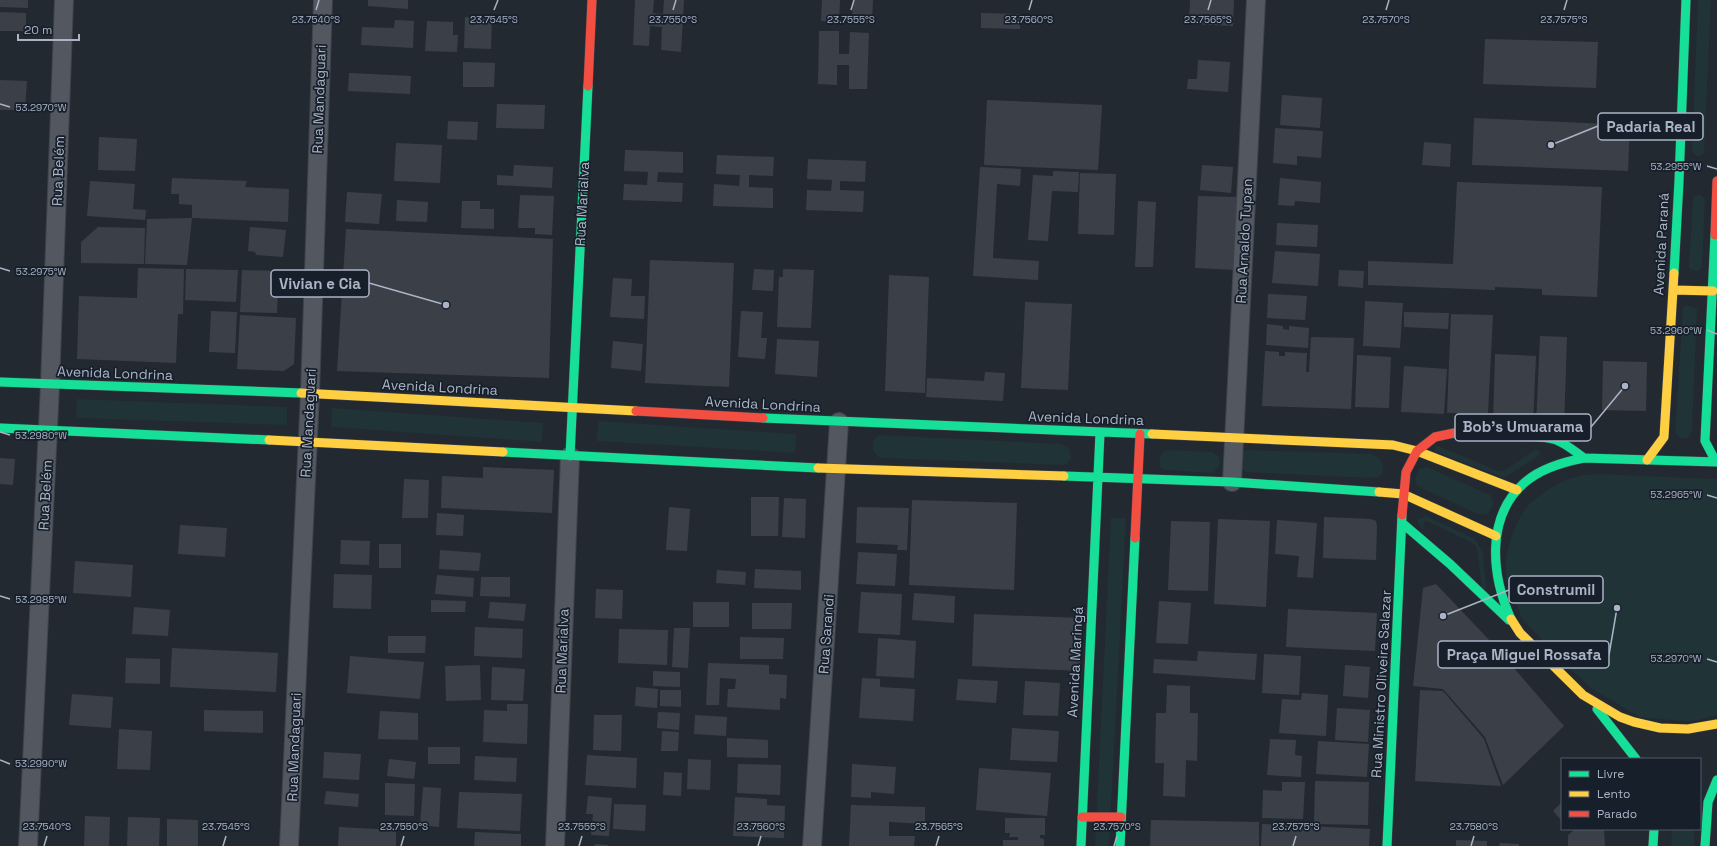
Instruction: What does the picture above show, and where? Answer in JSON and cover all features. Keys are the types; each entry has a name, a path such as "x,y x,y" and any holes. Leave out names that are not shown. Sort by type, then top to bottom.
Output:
{"main road":[{"name":"Rua Marialva","path":"570,456 592,0"},
{"name":"Avenida Paraná","path":"1647,460 1664,437 1673,290 1686,0"},
{"path":"1717,181 1705,441 1717,462"},
{"path":"1673,290 1713,291"},
{"name":"Avenida Londrina","path":"0,382 50,385 310,393 839,422 1235,437 1394,445 1417,451 1517,490"},
{"path":"0,428 836,469 1097,479 1232,482 1403,494 1496,536"},
{"name":"Avenida Maringá","path":"1081,846 1100,433"},
{"path":"1417,451 1435,437 1454,433 1549,437 1563,442 1584,458"},
{"path":"1120,846 1140,434"},
{"name":"Rua Ministro Oliveira Salazar","path":"1387,846 1403,494 1406,472 1417,451"},
{"path":"1515,626 1497,577 1495,561 1496,536 1502,515 1517,490 1531,478 1556,465 1571,460 1584,458 1717,462"},
{"path":"1402,523 1450,564 1588,699 1635,758"},
{"path":"1588,699 1634,724 1660,729 1676,730 1717,724"},
{"path":"1705,846 1708,802 1717,780"},
{"path":"1082,817 1121,817"},
{"path":"1653,846 1654,830"}],"street":[{"name":"Rua Belém","path":"28,846 50,385 64,0"},
{"name":"Rua Mandaguari","path":"289,846 306,442 310,393 323,0"},
{"name":"Rua Arnaldo Tupan","path":"1232,482 1256,0"},
{"name":"Rua Sarandi","path":"812,846 839,422"},
{"name":"Rua Marialva","path":"555,846 570,456"}],"green space":[{"path":"1698,0 1711,0 1704,153 1701,156 1696,156 1692,152"},
{"path":"1697,195 1701,195 1705,199 1702,268 1698,271 1691,270 1689,267 1693,198"},
{"path":"1686,305 1697,309 1692,431 1688,438 1680,438 1675,433 1683,308"},
{"path":"77,399 287,407 287,425 76,418"},
{"path":"332,408 543,423 542,442 331,427"},
{"path":"598,421 796,434 795,453 597,441"},
{"path":"879,435 1061,444 1069,448 1071,458 1068,463 1063,465 880,458 875,454 872,447 874,439"},
{"path":"1436,445 1498,471 1504,471 1536,449 1541,454 1504,478 1434,451"},
{"path":"1170,450 1212,452 1219,457 1220,465 1213,473 1164,470 1160,467 1160,457 1164,452"},
{"path":"1247,450 1372,454 1382,462 1383,470 1382,474 1378,477 1368,478 1246,472 1240,468 1242,453"},
{"path":"1427,467 1490,495 1494,504 1488,514 1480,515 1417,486 1415,479 1419,469"},
{"path":"1599,474 1717,479 1717,715 1691,722 1639,717 1591,688 1566,665 1522,619 1506,578 1506,557 1512,535 1520,517 1530,503 1549,489 1565,480 1584,475"},
{"path":"1426,516 1475,539 1482,551 1487,590 1482,589 1477,548 1474,544 1427,521 1424,522 1423,531 1418,523 1418,519"},
{"path":"1111,518 1126,518 1109,846 1095,846"},
{"path":"1672,830 1694,830 1694,846 1671,846"}],"building":[{"path":"0,0 28,0 28,8 0,7"},
{"path":"368,0 408,0 408,9 368,6"},
{"path":"635,0 654,0 653,13 663,14 664,0 684,0 681,52 661,50 662,27 650,26 649,46 633,45"},
{"path":"822,0 840,0 839,22 821,21"},
{"path":"853,0 873,0 872,23 852,22"},
{"path":"1190,0 1234,0 1233,26 1189,24"},
{"path":"0,12 26,13 26,31 0,31"},
{"path":"981,13 1020,14 1020,29 981,28"},
{"path":"465,17 492,18 491,49 464,48"},
{"path":"395,20 414,21 413,48 361,45 362,27 394,28"},
{"path":"427,21 453,22 453,35 458,35 457,52 425,51"},
{"path":"819,31 839,31 839,54 849,54 850,32 869,33 867,89 849,89 849,65 837,65 837,85 818,84"},
{"path":"1485,39 1598,42 1596,88 1483,84"},
{"path":"1198,60 1230,62 1228,92 1187,89 1188,79 1197,79"},
{"path":"463,62 495,63 494,87 463,87"},
{"path":"349,73 411,76 410,94 348,91"},
{"path":"0,80 27,81 25,110 0,110"},
{"path":"1282,95 1322,98 1320,128 1280,125"},
{"path":"987,100 1102,105 1098,170 984,165"},
{"path":"497,104 545,105 544,129 496,128"},
{"path":"1474,118 1630,125 1628,171 1472,165"},
{"path":"448,121 478,122 477,140 447,139"},
{"path":"1275,128 1323,131 1321,158 1297,156 1297,165 1273,163"},
{"path":"99,137 137,139 135,171 98,170"},
{"path":"1424,142 1451,144 1450,167 1422,165"},
{"path":"396,143 442,145 440,183 394,181"},
{"path":"625,150 683,152 683,173 658,172 657,182 683,183 682,202 623,200 624,184 647,185 648,172 624,171"},
{"path":"717,155 774,157 773,176 749,175 749,187 773,188 773,208 713,206 714,184 739,186 740,175 716,174"},
{"path":"808,159 866,161 865,182 840,181 840,190 864,191 863,212 806,210 807,190 831,191 832,180 807,179"},
{"path":"514,165 553,167 552,188 497,185 497,175 513,176"},
{"path":"1202,165 1233,167 1231,193 1200,190"},
{"path":"980,167 1021,169 1020,186 997,184 993,258 1039,261 1038,280 973,276"},
{"path":"1053,171 1079,172 1078,192 1052,191 1048,241 1028,240 1033,175 1053,176"},
{"path":"1080,173 1116,174 1114,235 1078,234"},
{"path":"172,178 247,181 245,187 289,189 288,222 192,218 192,205 179,204 179,194 171,194"},
{"path":"1280,178 1321,182 1320,203 1295,201 1294,206 1278,205"},
{"path":"90,181 135,184 133,209 146,210 145,220 87,216"},
{"path":"1457,182 1602,187 1597,297 1542,295 1542,289 1495,287 1495,290 1368,285 1368,261 1453,264"},
{"path":"347,192 382,194 379,224 345,222"},
{"path":"520,195 554,196 552,235 535,234 535,228 518,228"},
{"path":"1198,196 1239,197 1235,270 1195,268"},
{"path":"397,200 428,202 427,222 396,221"},
{"path":"462,201 480,201 480,209 494,209 494,229 461,228"},
{"path":"1138,201 1156,202 1153,267 1135,267"},
{"path":"192,218 187,265 145,264 147,219"},
{"path":"1277,223 1318,225 1317,247 1276,245"},
{"path":"98,227 145,228 144,264 81,263 81,242"},
{"path":"250,227 286,230 283,257 256,255 255,252 248,251"},
{"path":"346,229 553,239 549,378 337,371"},
{"path":"1275,251 1320,254 1318,286 1272,283"},
{"path":"650,260 734,263 729,387 645,383"},
{"path":"138,268 184,269 183,314 178,314 176,363 77,359 79,296 137,298"},
{"path":"186,269 238,270 236,302 185,300"},
{"path":"754,269 774,270 773,291 752,290"},
{"path":"783,269 814,270 811,328 777,327 779,277 783,277"},
{"path":"242,270 279,271 277,313 240,312"},
{"path":"1339,270 1364,271 1363,288 1338,286"},
{"path":"889,275 929,277 925,393 885,391"},
{"path":"613,278 632,279 631,296 645,296 644,319 610,317"},
{"path":"1268,294 1307,296 1305,320 1267,318"},
{"path":"1365,301 1403,303 1400,348 1363,346"},
{"path":"1025,302 1072,304 1068,390 1021,388"},
{"path":"211,311 237,312 235,353 209,352"},
{"path":"741,311 763,312 761,338 767,338 765,359 738,357"},
{"path":"1404,312 1449,313 1448,329 1404,327"},
{"path":"1451,314 1493,315 1488,413 1447,413"},
{"path":"240,315 296,318 294,364 284,371 237,369"},
{"path":"1267,324 1283,326 1283,329 1289,330 1289,326 1309,328 1308,348 1266,345"},
{"path":"1540,336 1567,337 1564,427 1536,425"},
{"path":"1311,337 1354,338 1351,409 1262,406 1265,351 1279,352 1279,356 1285,356 1285,352 1307,353 1306,372 1309,372"},
{"path":"777,339 819,341 817,377 775,374"},
{"path":"613,341 643,344 641,371 611,368"},
{"path":"1495,354 1536,356 1533,425 1493,423"},
{"path":"1357,355 1391,357 1389,408 1355,407"},
{"path":"1603,361 1647,362 1646,411 1602,410"},
{"path":"1404,366 1447,369 1444,414 1401,412"},
{"path":"985,372 1005,373 1003,401 926,397 927,378 984,381"},
{"path":"0,458 15,459 13,485 0,484"},
{"path":"483,467 554,470 552,513 441,508 442,476 483,478"},
{"path":"404,479 429,480 428,518 402,518"},
{"path":"751,497 779,497 778,536 751,536"},
{"path":"784,498 806,499 805,538 782,537"},
{"path":"912,500 1017,503 1014,590 909,585"},
{"path":"669,507 690,509 687,551 666,550"},
{"path":"857,507 909,508 907,550 897,550 898,545 856,543"},
{"path":"437,513 464,515 463,536 436,535"},
{"path":"1324,517 1371,519 1376,521 1376,560 1323,558"},
{"path":"1218,519 1270,521 1266,607 1214,604"},
{"path":"1277,520 1317,523 1313,578 1297,577 1299,556 1275,554"},
{"path":"1171,521 1210,522 1208,591 1168,590"},
{"path":"180,525 227,528 225,557 178,554"},
{"path":"341,540 370,541 369,565 340,564"},
{"path":"379,544 401,544 401,568 379,568"},
{"path":"440,550 481,553 479,571 439,569"},
{"path":"858,552 897,554 895,586 856,584"},
{"path":"75,561 133,565 131,597 73,593"},
{"path":"755,569 801,571 801,590 754,588"},
{"path":"717,570 746,572 745,585 716,583"},
{"path":"334,574 372,575 371,609 333,608"},
{"path":"437,575 474,578 473,597 435,594"},
{"path":"481,577 510,577 510,597 480,596"},
{"path":"1436,584 1493,644 1564,726 1503,785 1485,737 1443,689 1413,686 1423,588"},
{"path":"596,589 623,590 622,619 595,618"},
{"path":"861,592 902,594 900,635 858,633"},
{"path":"914,593 955,596 954,623 912,620"},
{"path":"431,600 466,601 465,612 431,612"},
{"path":"1159,601 1191,603 1188,644 1156,643"},
{"path":"490,602 526,604 524,621 488,618"},
{"path":"693,602 729,602 729,627 693,627"},
{"path":"752,603 792,603 791,629 752,629"},
{"path":"134,607 170,610 168,636 132,634"},
{"path":"1288,609 1377,613 1375,651 1286,647"},
{"path":"974,614 1082,618 1080,671 972,666"},
{"path":"475,627 523,629 522,658 474,656"},
{"path":"674,628 690,628 688,668 672,667"},
{"path":"619,629 668,630 667,665 618,663"},
{"path":"388,636 426,636 425,653 388,653"},
{"path":"740,637 784,638 783,659 740,659"},
{"path":"878,638 916,641 914,678 876,676"},
{"path":"172,648 278,653 276,692 170,687"},
{"path":"1198,651 1257,654 1255,680 1153,673 1154,659 1197,661"},
{"path":"1264,654 1301,656 1299,695 1262,693"},
{"path":"350,656 424,662 420,699 347,693"},
{"path":"126,658 160,659 160,684 125,683"},
{"path":"708,663 769,665 769,674 787,675 786,699 780,698 780,710 727,707 728,689 735,689 736,679 720,678 719,705 706,705"},
{"path":"480,665 481,700 446,701 445,666"},
{"path":"1345,665 1370,667 1368,698 1343,696"},
{"path":"492,667 525,669 523,701 491,700"},
{"path":"653,671 680,672 680,687 653,686"},
{"path":"862,678 880,679 880,687 915,689 913,721 859,718"},
{"path":"958,679 998,681 996,703 956,700"},
{"path":"1025,681 1060,683 1058,716 1023,715"},
{"path":"1167,685 1190,686 1190,713 1198,713 1197,761 1186,760 1185,797 1163,796 1164,763 1155,763 1156,713 1166,713"},
{"path":"636,687 658,689 657,708 635,706"},
{"path":"660,690 681,690 681,707 660,706"},
{"path":"1420,690 1443,691 1484,739 1501,786 1415,781"},
{"path":"1302,693 1328,695 1326,736 1279,733 1282,699 1301,700"},
{"path":"72,694 113,697 111,728 69,725"},
{"path":"507,704 528,704 527,744 483,742 484,710 507,711"},
{"path":"1337,708 1370,710 1368,742 1335,740"},
{"path":"204,710 263,711 263,733 204,731"},
{"path":"380,711 418,713 418,740 378,739"},
{"path":"658,712 680,713 679,730 657,728"},
{"path":"594,715 622,715 621,751 593,750"},
{"path":"695,715 727,717 726,736 694,734"},
{"path":"1012,728 1059,731 1057,762 1010,760"},
{"path":"119,729 152,731 150,770 117,769"},
{"path":"662,731 679,732 678,751 661,751"},
{"path":"727,738 768,740 768,758 727,757"},
{"path":"1270,739 1296,740 1295,755 1302,756 1301,777 1267,775"},
{"path":"1318,741 1369,744 1367,777 1316,774"},
{"path":"428,747 460,747 460,764 428,764"},
{"path":"324,752 361,754 359,780 323,778"},
{"path":"587,755 637,758 636,788 585,785"},
{"path":"475,756 517,758 516,782 474,780"},
{"path":"389,759 416,762 414,779 387,776"},
{"path":"688,759 711,760 710,790 687,789"},
{"path":"738,764 781,765 780,795 737,793"},
{"path":"852,764 896,767 894,794 871,792 871,798 851,797"},
{"path":"979,768 1051,773 1047,816 976,810"},
{"path":"664,772 682,773 681,796 663,795"},
{"path":"1315,781 1369,782 1368,825 1314,824"},
{"path":"1282,782 1305,782 1303,819 1262,818 1263,790 1282,791"},
{"path":"385,783 415,784 414,816 385,815"},
{"path":"423,787 441,788 439,827 420,825"},
{"path":"326,791 359,794 358,807 324,804"},
{"path":"459,792 522,794 520,831 457,828"},
{"path":"588,796 612,798 609,836 591,835 593,814 586,814"},
{"path":"735,797 767,799 767,805 785,806 784,838 733,836"},
{"path":"1561,803 1561,820 1553,811"},
{"path":"614,804 646,805 645,831 613,829"},
{"path":"851,805 925,807 925,824 889,822 889,836 915,836 914,846 849,846"},
{"path":"85,816 110,817 109,846 84,846"},
{"path":"128,817 160,818 159,846 127,846"},
{"path":"1005,818 1045,818 1045,835 1040,835 1040,838 1044,839 1044,846 1003,846 1003,840 1018,840 1018,837 1009,837 1010,833 1005,833"},
{"path":"167,819 198,820 198,846 167,846"},
{"path":"1151,820 1259,822 1259,846 1150,846"},
{"path":"1262,824 1370,829 1369,846 1261,846"},
{"path":"339,827 396,830 396,846 338,846"},
{"path":"1574,830 1604,830 1605,846 1568,846 1568,835"},
{"path":"475,832 521,834 521,846 474,846"},
{"path":"1456,840 1487,841 1487,846 1456,846"},
{"path":"1500,843 1519,844 1519,846 1499,846"},
{"path":"595,844 608,845 608,846 594,846"}],"traffic: fast":[{"path":"1674,273 1686,0"},
{"path":"570,456 588,86"},
{"path":"1715,235 1705,441 1716,462"},
{"path":"0,382 301,393"},
{"path":"763,418 1152,434"},
{"path":"0,428 269,440"},
{"path":"1081,846 1100,433"},
{"path":"1522,436 1542,437 1556,440 1568,446 1584,458"},
{"path":"503,452 818,468"},
{"path":"1511,619 1505,603 1496,567 1497,531 1502,514 1511,498 1529,479 1544,470 1584,458 1717,462"},
{"path":"1064,476 1232,482 1379,492"},
{"path":"1387,846 1402,515"},
{"path":"1402,523 1450,564 1509,620"},
{"path":"1120,846 1135,538"},
{"path":"1597,709 1635,758"},
{"path":"1705,846 1708,802 1717,780"},
{"path":"1653,846 1654,830"}],"traffic: slow":[{"path":"1647,460 1664,437 1674,273"},
{"path":"1673,290 1713,291"},
{"path":"301,393 636,411"},
{"path":"1152,434 1393,445 1417,451 1517,490"},
{"path":"269,440 503,452"},
{"path":"818,468 1064,476"},
{"path":"1379,492 1403,494 1496,536"},
{"path":"1511,619 1520,633 1583,695 1620,717 1660,728 1688,729 1717,724"}],"traffic: jam":[{"path":"588,86 592,0"},
{"path":"1715,235 1717,181"},
{"path":"636,411 763,418"},
{"path":"1402,515 1406,472 1417,451 1435,437 1454,433 1522,436"},
{"path":"1135,538 1140,434"},
{"path":"1082,817 1121,817"}],"place":[{"name":"Padaria Real","path":"1551,145"},
{"name":"Vivian e Cia","path":"446,305"},
{"name":"Bob's Umuarama","path":"1625,386"},
{"name":"Praça Miguel Rossafa","path":"1617,608"},
{"name":"Construmil","path":"1443,616"}]}
